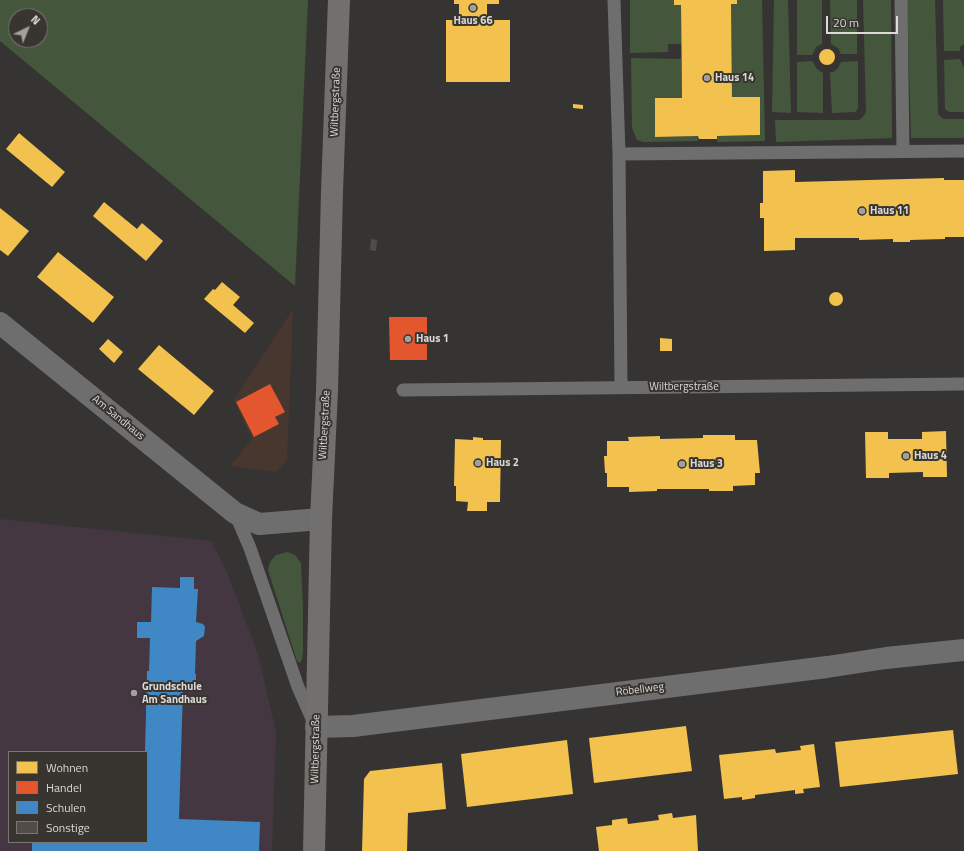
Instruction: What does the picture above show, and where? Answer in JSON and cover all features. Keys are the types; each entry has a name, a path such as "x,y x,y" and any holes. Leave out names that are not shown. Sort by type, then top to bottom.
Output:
{"main road":[{"name":"Wiltbergstraße","path":"314,851 321,519 327,391 331,207 340,0"}],"street":[{"name":"Am Sandhaus","path":"0,323 235,513 259,524 321,519"},
{"name":"Röbellweg","path":"316,727 352,726 827,667 886,658 964,650"}],"lane":[{"path":"614,0 619,154 621,387"},
{"path":"901,0 903,152"},
{"path":"619,154 964,151"},
{"name":"Wiltbergstraße","path":"403,390 964,384"},
{"name":"Am Sandhaus","path":"235,513 250,548 298,687 316,727"}],"shaded area":[{"path":"293,309 287,461 276,472 230,466 252,439 234,400"},
{"name":"Grundschule Am Sandhaus","path":"0,519 211,541 226,570 258,654 276,732 272,851 0,851"}],"green space":[{"path":"0,0 308,0 295,286 8,48 48,48 48,8 8,8 8,48 0,41"},
{"path":"630,0 674,0 681,5 681,44 668,44 668,52 630,53"},
{"path":"737,0 762,0 765,141 717,142 717,136 760,135 760,97 732,97 731,4 737,4"},
{"path":"774,0 788,0 791,113 772,112"},
{"path":"797,0 822,0 822,44 816,47 812,55 797,55"},
{"path":"830,0 857,0 857,54 841,54 838,48 831,44"},
{"path":"863,0 891,0 892,138 776,142 775,120 859,120 863,117 866,112"},
{"path":"907,0 935,0 938,114 943,119 964,119 964,138 911,138"},
{"path":"943,0 964,0 964,44 960,47 960,51 944,51"},
{"path":"631,58 681,59 682,98 655,98 655,137 698,136 698,141 643,142 637,140 632,128"},
{"path":"960,59 964,68 964,112 949,112 945,109 944,60"},
{"path":"812,61 817,69 823,73 823,113 797,112 797,62"},
{"path":"858,61 858,109 855,112 832,113 830,72 834,72 841,62"},
{"path":"288,552 295,555 301,563 303,651 300,663 297,661 268,570 270,562 276,555"}],"building: Wohnen":[{"path":"454,0 499,0 499,4 487,4 487,20 510,20 510,82 446,82 446,20 459,20 459,4 454,4"},
{"name":"Haus 14","path":"674,0 737,0 737,4 731,4 732,97 760,97 760,135 717,136 717,139 699,139 698,136 655,137 655,98 682,98 681,5 674,5"},
{"path":"827,49 833,51 835,57 833,63 827,65 821,63 819,57 821,51"},
{"path":"573,104 583,105 583,109 573,108"},
{"path":"19,133 65,172 52,187 6,149"},
{"name":"Haus 11","path":"795,170 795,182 944,178 944,180 964,180 964,237 910,240 910,242 893,242 893,239 859,240 859,238 795,238 795,250 764,251 764,218 760,218 760,203 763,203 763,171"},
{"path":"104,202 137,229 142,223 163,241 146,261 93,216"},
{"path":"0,208 29,231 8,256 0,250"},
{"path":"58,252 114,297 93,323 37,277"},
{"path":"222,282 240,297 233,305 254,323 245,333 204,299"},
{"path":"836,292 841,294 843,299 841,304 836,306 831,304 829,299 831,294"},
{"path":"660,338 672,339 672,351 660,351"},
{"path":"108,339 123,352 114,363 99,349"},
{"path":"159,345 214,391 194,415 138,369"},
{"name":"Haus 4","path":"946,431 947,477 923,477 923,472 889,473 889,478 866,478 865,432 888,432 888,439 922,439 922,432"},
{"name":"Haus 3","path":"703,435 735,435 735,440 757,440 760,473 755,473 755,485 733,486 733,491 709,491 709,489 657,489 657,491 629,492 629,487 607,487 607,473 605,473 604,456 607,456 607,441 629,441 628,437 660,436 660,439 703,438"},
{"name":"Haus 2","path":"473,437 483,438 483,440 501,440 500,502 487,502 487,511 467,511 468,502 456,501 456,486 454,486 455,439 473,440"},
{"path":"686,726 692,771 594,783 589,738"},
{"path":"953,730 958,774 840,787 835,742"},
{"path":"567,740 573,794 467,807 461,754"},
{"path":"814,744 820,787 803,789 804,793 795,794 795,790 755,795 755,798 742,800 742,797 724,799 719,755 775,749 776,753 801,750 800,746"},
{"path":"442,763 446,809 408,813 407,851 362,851 364,779 370,771"},
{"path":"672,813 673,818 696,815 698,851 599,851 596,827 612,825 612,820 627,818 628,824 659,820 658,815"}],"building: Handel":[{"name":"Haus 1","path":"389,317 427,317 427,360 390,360"},
{"path":"270,384 285,412 275,417 279,424 254,437 236,402"}],"building: Schulen":[{"path":"180,577 194,577 194,589 198,589 196,622 203,624 205,627 204,636 196,641 196,688 183,689 179,819 260,822 259,851 32,851 32,843 148,843 148,751 145,751 147,671 149,671 150,638 137,638 137,622 151,622 152,587 180,588"}],"building: Sonstige":[{"path":"371,239 377,240 376,251 370,250"}],"place":[{"name":"Haus 66","path":"473,8"},
{"name":"Haus 14","path":"707,78"},
{"name":"Haus 11","path":"862,211"},
{"name":"Haus 1","path":"408,339"},
{"name":"Haus 4","path":"906,456"},
{"name":"Haus 2","path":"478,463"},
{"name":"Haus 3","path":"682,464"},
{"name":"Grundschule Am Sandhaus","path":"134,693"}]}
